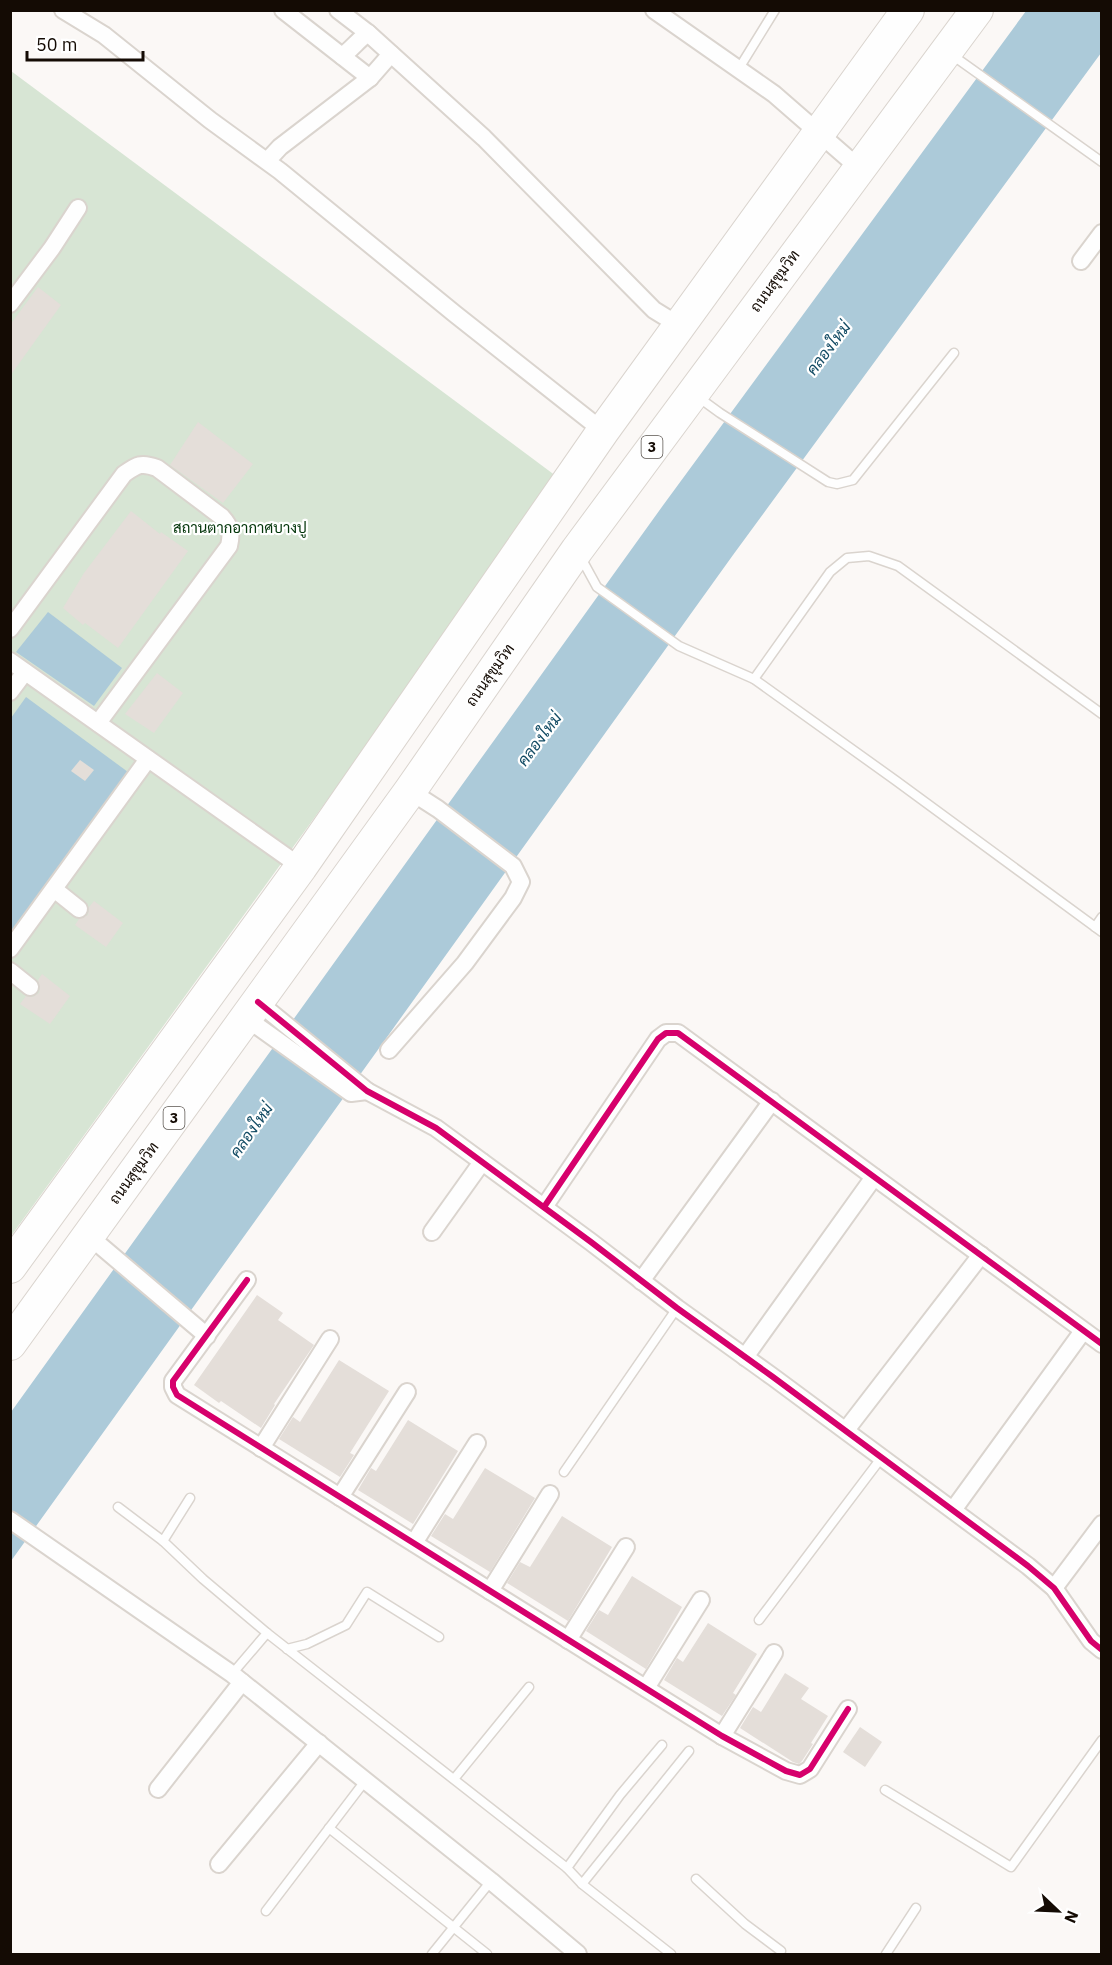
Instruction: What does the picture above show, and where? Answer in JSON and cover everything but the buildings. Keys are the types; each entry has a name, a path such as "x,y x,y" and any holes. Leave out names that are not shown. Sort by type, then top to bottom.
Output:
{"highway":[{"path":"10,1267 301,867 603,431 908,10"},
{"name":"ถนนสุขุมวิท","path":"10,1344 89,1236 263,1018 337,891 577,549 859,168 953,56 976,10"},
{"path":"301,867 337,891"}],"street":[{"path":"63,10 104,35 210,120 267,161 603,431"},
{"path":"283,10 329,48 346,54 370,78"},
{"path":"338,10 364,36 391,54 484,138 654,310 680,326"},
{"path":"654,10 774,94 859,168"},
{"path":"346,54 364,36"},
{"path":"267,161 280,147 370,78 391,54"},
{"path":"10,304 52,248 78,208"},
{"path":"1081,261 1101,233"},
{"path":"10,629 124,474 137,465 147,464 157,468 222,517 230,526 231,536 228,546 98,723"},
{"path":"10,661 301,867"},
{"path":"10,692 25,672"},
{"path":"10,949 148,759"},
{"path":"389,1050 465,963 513,898 521,882 513,866 410,790"},
{"path":"54,889 79,909"},
{"path":"10,971 30,987"},
{"path":"263,1018 359,1089 436,1128 1029,1566 1054,1588 1091,1641 1101,1650"},
{"path":"544,1207 658,1039 666,1033 678,1033 1101,1344"},
{"path":"641,1281 772,1101"},
{"path":"432,1232 482,1162"},
{"path":"745,1357 874,1177"},
{"path":"89,1236 207,1336"},
{"path":"846,1430 981,1255"},
{"path":"246,1280 173,1381 177,1395 722,1736 786,1771 800,1775 810,1768 848,1709"},
{"path":"953,1510 1083,1331"},
{"path":"261,1448 330,1339"},
{"path":"340,1497 407,1392"},
{"path":"414,1543 477,1443"},
{"path":"490,1591 550,1494"},
{"path":"10,1520 237,1678 491,1881 578,1954"},
{"path":"1054,1588 1101,1524"},
{"path":"568,1640 626,1547"},
{"path":"646,1688 701,1600"},
{"path":"722,1736 774,1653"},
{"path":"158,1789 237,1678"},
{"path":"219,1864 319,1743"}],"lane":[{"path":"738,70 775,10"},
{"path":"953,56 1101,162"},
{"path":"692,393 828,482 837,484 853,480 954,352"},
{"path":"577,549 597,587 679,646 754,679 1098,929 1101,917"},
{"path":"754,679 830,572 847,558 869,556 898,566 1101,714"},
{"path":"564,1473 677,1308"},
{"path":"759,1620 882,1457"},
{"path":"163,1542 190,1498"},
{"path":"118,1507 163,1542 267,1633 567,1868 582,1884 671,1954"},
{"path":"287,1649 307,1644 346,1624 367,1592 439,1637"},
{"path":"237,1678 267,1633"},
{"path":"454,1779 529,1687"},
{"path":"885,1790 1011,1867 1101,1740"},
{"path":"567,1868 620,1795 662,1744"},
{"path":"582,1884 689,1751"},
{"path":"266,1911 365,1781"},
{"path":"329,1828 487,1954"},
{"path":"696,1879 781,1953"},
{"path":"432,1954 491,1881"},
{"path":"886,1954 916,1908"}],"green space":[{"name":"สถานตากอากาศบางปู","path":"11,71 560,479 11,1236"}],"water":[{"name":"คลองใหม่","path":"1026,11 1101,11 1101,53 733,555 11,1561 11,1412 664,504"},
{"path":"48,612 122,668 94,706 16,652"},
{"path":"26,697 128,772 11,934 11,718"}],"cycle path":[{"path":"258,1002 367,1091 436,1128 1028,1566 1054,1588 1091,1641 1102,1650"},
{"path":"544,1207 658,1039 666,1033 678,1033 1102,1344"},
{"path":"247,1280 173,1381 177,1395 722,1736 786,1771 800,1775 810,1769 848,1709"}]}
